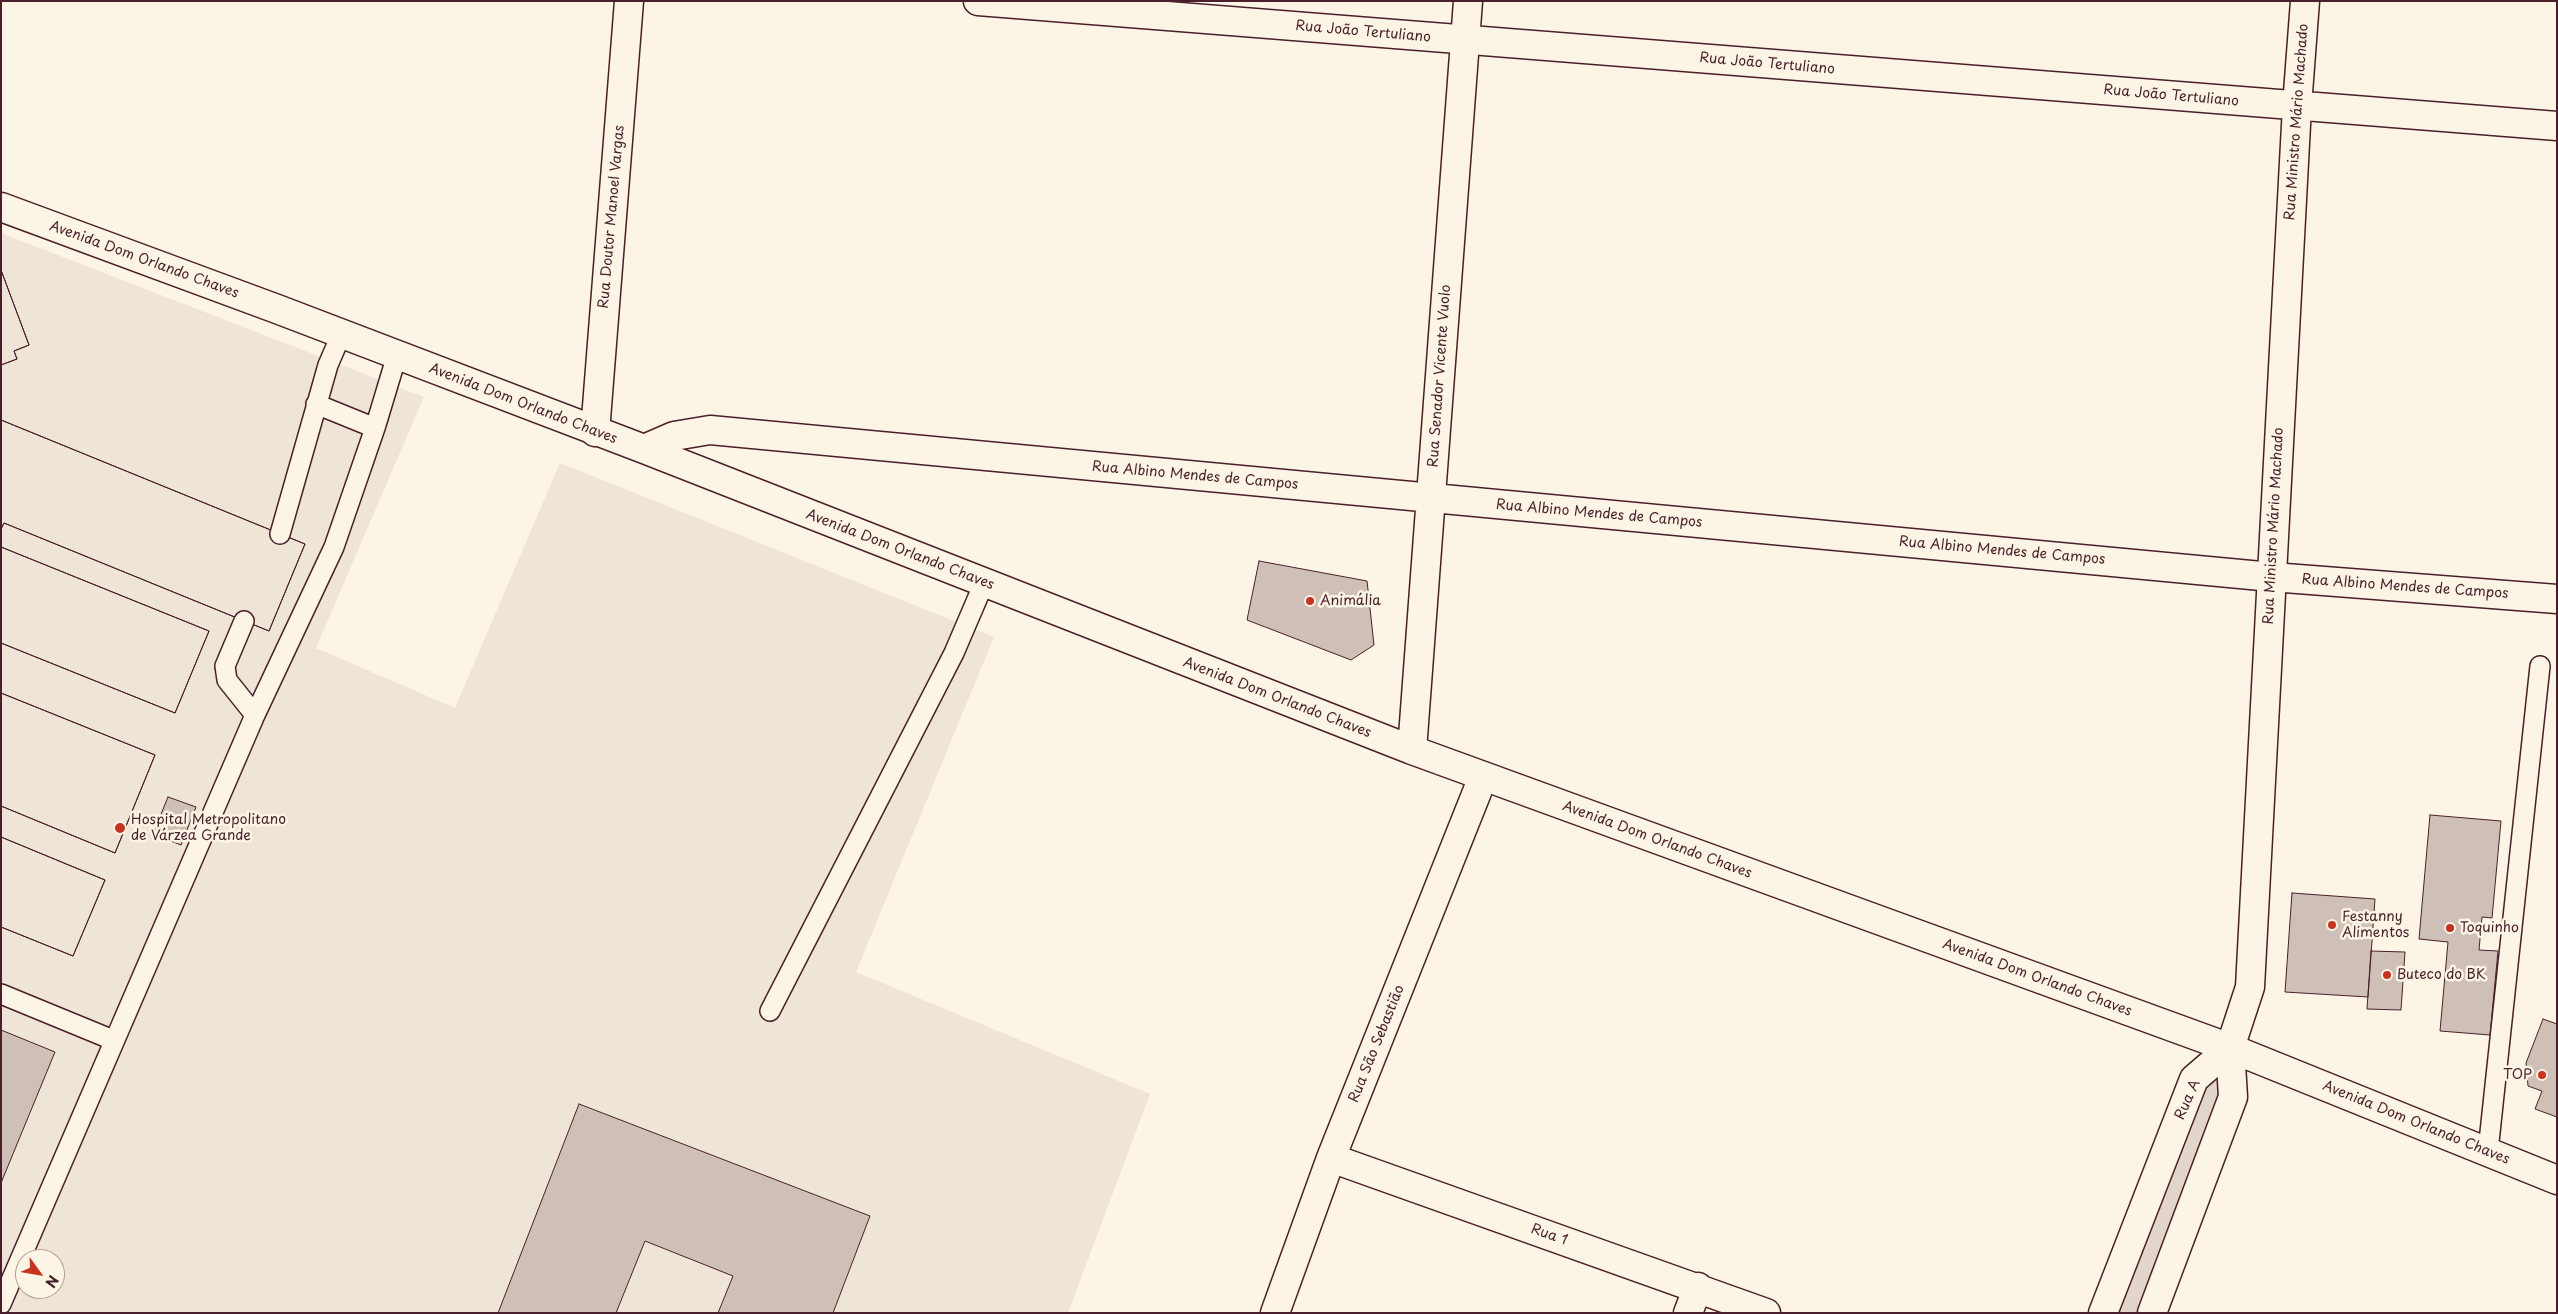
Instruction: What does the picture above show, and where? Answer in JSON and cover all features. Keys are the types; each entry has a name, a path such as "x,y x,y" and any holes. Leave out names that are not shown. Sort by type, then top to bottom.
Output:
{"street":[{"name":"Rua Doutor Manoel Vargas","path":"595,432 630,1"},
{"name":"Rua João Tertuliano","path":"978,1 2557,126"},
{"name":"Rua Senador Vicente Vuolo","path":"1412,750 1468,1"},
{"name":"Rua Ministro Mário Machado","path":"2230,1048 2250,987 2297,106 2305,1"},
{"name":"Avenida Dom Orlando Chaves","path":"1,207 644,450 1483,777 2230,1048 2557,1180"},
{"name":"Rua Albino Mendes de Campos","path":"644,450 674,436 710,430 2272,577 2557,599"},
{"name":"Rua São Sebastião","path":"1274,1313 1331,1158 1483,777"},
{"name":"Rua A","path":"2102,1313 2194,1079 2230,1048"},
{"path":"2152,1313 2233,1097 2230,1048"},
{"name":"Rua 1","path":"1331,1158 1698,1287 1766,1313"},
{"path":"1688,1313 1698,1287"}],"lane":[{"path":"280,534 328,365 342,335"},
{"path":"1,1304 113,1040 255,715 334,547 375,428 397,356"},
{"path":"316,404 375,428"},
{"path":"770,1011 954,653 984,583"},
{"path":"244,621 225,666 227,680 255,715"},
{"path":"2488,1151 2540,666"},
{"path":"1,994 113,1040"}],"shaded area":[{"path":"1,233 424,397 316,648 455,708 560,463 994,637 856,972 1150,1094 1068,1313 1,1313"},
{"path":"2208,1079 2226,1086 2137,1313 2116,1313"}],"building":[{"path":"1,270 29,345 14,351 17,359 1,365"},
{"path":"1,270 29,345 14,351 17,359 1,365"},
{"path":"1,420 305,544 269,631 4,523 1,529"},
{"path":"1,420 305,544 269,631 4,523 1,529"},
{"path":"1,547 209,631 175,713 1,643"},
{"path":"1,547 209,631 175,713 1,643"},
{"name":"Animália","path":"1259,561 1367,581 1374,645 1351,660 1247,620"},
{"path":"1,693 155,755 115,853 1,806"},
{"path":"1,693 155,755 115,853 1,806"},
{"path":"168,797 196,807 181,845 153,834"},
{"name":"Toquinho","path":"2430,815 2501,821 2492,918 2482,917 2479,950 2498,951 2490,1035 2440,1031 2448,942 2419,939"},
{"path":"1,837 105,880 73,956 1,927"},
{"path":"1,837 105,880 73,956 1,927"},
{"name":"Festanny Alimentos","path":"2292,893 2375,899 2368,997 2285,992"},
{"name":"Buteco do BK","path":"2371,951 2405,952 2401,1010 2367,1009"},
{"name":"TOP","path":"2543,1019 2557,1024 2557,1117 2535,1109 2542,1091 2528,1086 2526,1063"},
{"path":"1,1030 55,1052 1,1183"},
{"path":"579,1104 870,1216 833,1313 718,1313 733,1276 645,1241 616,1313 498,1313"}],"place":[{"name":"Animália","path":"1310,601"},
{"name":"Hospital Metropolitano de Várzea Grande","path":"120,828"},
{"name":"Festanny Alimentos","path":"2332,925"},
{"name":"Toquinho","path":"2450,928"},
{"name":"Buteco do BK","path":"2387,975"},
{"name":"TOP","path":"2542,1075"}]}
